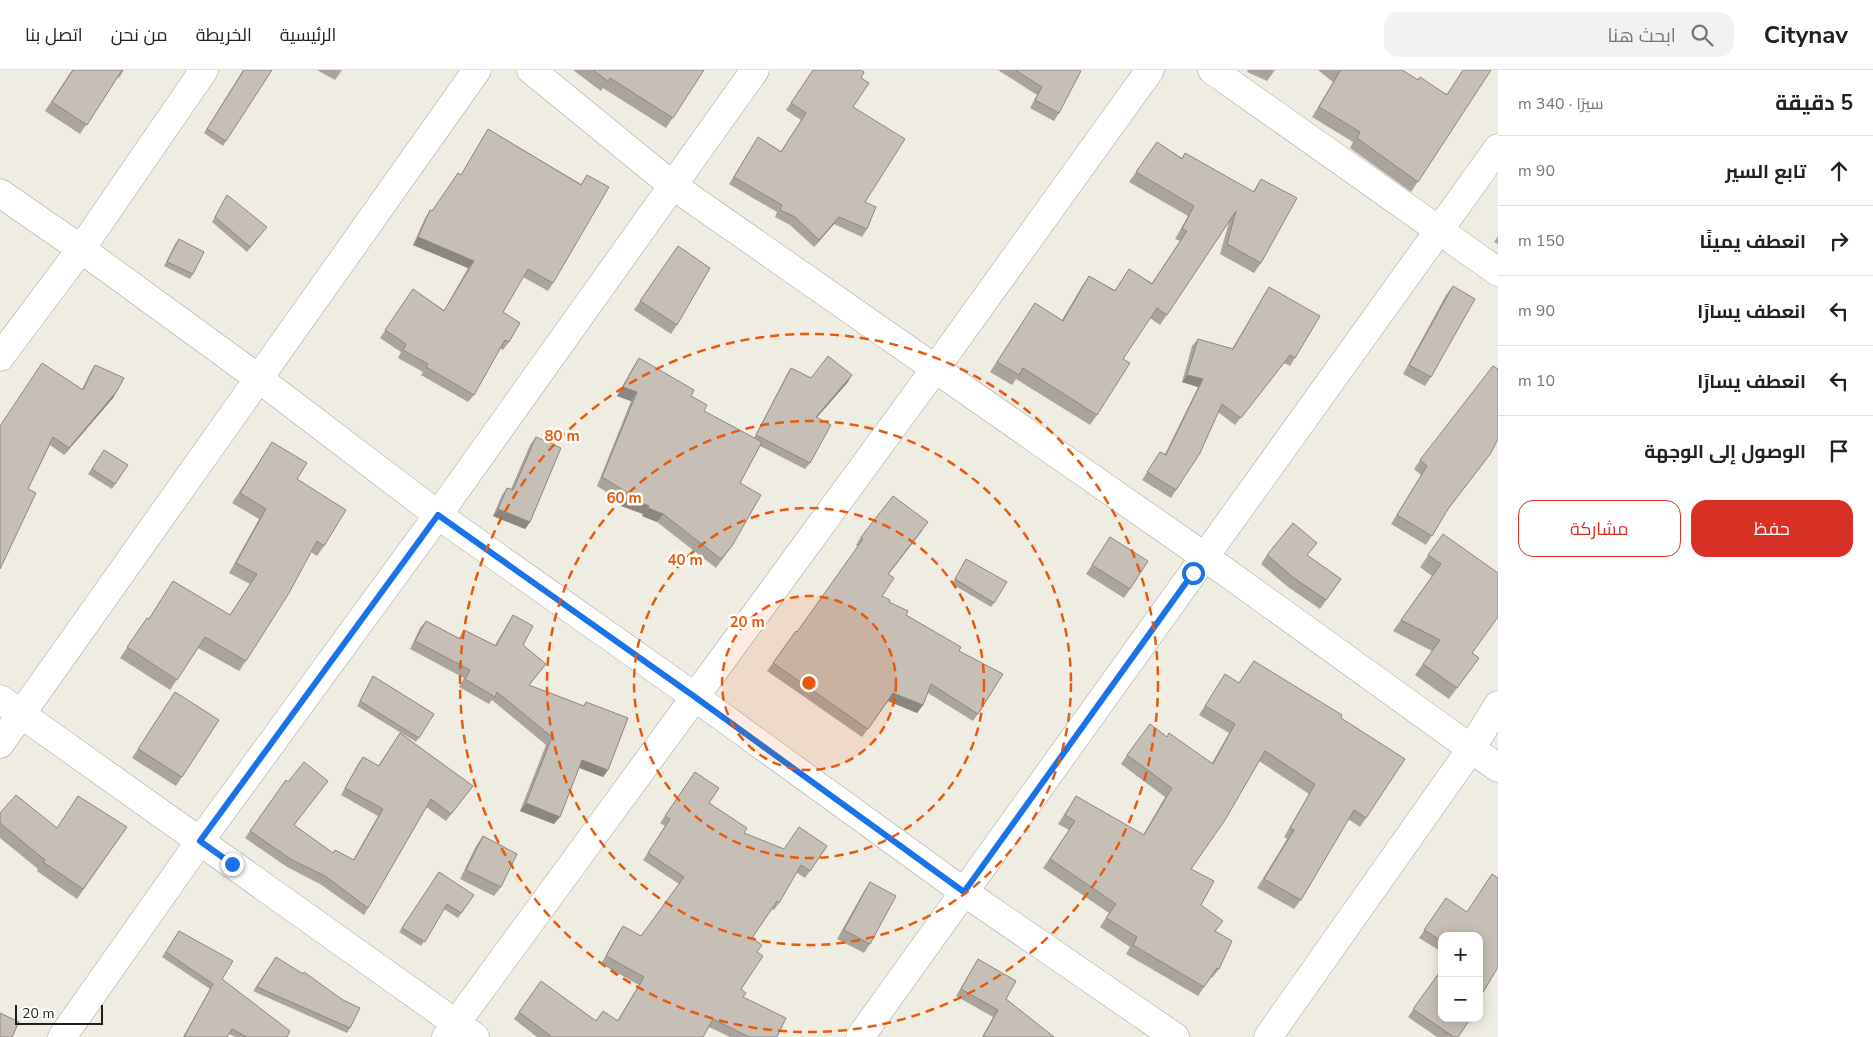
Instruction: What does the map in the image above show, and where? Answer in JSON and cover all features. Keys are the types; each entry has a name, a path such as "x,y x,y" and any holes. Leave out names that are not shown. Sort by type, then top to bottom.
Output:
{"street":[{"path":"0,357 81,249 204,70"},
{"path":"0,744 477,70"},
{"path":"531,70 672,185 1205,557 1498,768"},
{"path":"62,1037 200,841 438,515 755,70"},
{"path":"0,699 200,841 459,1032 695,697 935,369 1150,70"},
{"path":"1212,70 1498,272"},
{"path":"860,1037 1498,148"},
{"path":"0,193 81,249 258,378 438,515 695,697 964,892 1174,1037"},
{"path":"1268,1037 1471,749 1498,705"}],"building":[{"path":"73,70 122,70 87,125 52,102"},
{"path":"244,70 272,70 226,141 207,129"},
{"path":"593,70 704,70 673,118 610,78 608,81"},
{"path":"813,70 861,70 864,72 861,78 869,83 853,107 905,139 865,202 876,207 867,229 839,217 819,240 795,217 780,210 782,205 734,177 758,137 781,152 806,113 791,103"},
{"path":"1015,70 1081,71 1059,113 1035,100 1042,87"},
{"path":"1339,70 1402,70 1418,80 1420,77 1447,95 1463,70 1491,70 1418,182 1357,138 1360,132 1319,107"},
{"path":"488,129 581,185 587,175 609,187 553,283 528,269 503,312 520,323 509,342 505,340 474,395 426,367 428,364 403,350 406,344 385,330 413,289 444,311 474,261 418,237 430,210 432,211 458,173 461,175"},
{"path":"1157,142 1182,159 1185,153 1254,192 1261,179 1297,198 1261,263 1227,244 1236,211 1167,315 1157,308 1123,359 1130,363 1097,415 1023,368 1019,375 997,362 1035,303 1063,321 1089,276 1115,291 1129,269 1152,284 1187,231 1182,229 1194,206 1136,172"},
{"path":"227,195 267,227 250,247 215,217"},
{"path":"179,239 204,252 193,274 167,262"},
{"path":"678,246 710,268 677,325 640,301"},
{"path":"1453,286 1475,299 1431,377 1409,365"},
{"path":"1269,287 1320,316 1295,358 1290,355 1241,418 1222,404 1200,453 1176,490 1147,472 1160,452 1166,455 1203,379 1187,375 1198,339 1233,349"},
{"path":"828,356 852,375 816,417 831,425 810,463 756,435 791,368 811,378"},
{"path":"639,358 694,390 691,396 707,405 704,411 762,442 740,483 761,495 732,546 721,559 663,514 627,497 628,493 602,477 637,392 623,387"},
{"path":"42,363 83,390 95,365 124,378 117,391 69,448 53,437 28,489 36,493 0,569 0,426"},
{"path":"1493,366 1498,369 1498,439 1491,453 1448,509 1432,536 1397,515 1427,466 1420,460"},
{"path":"536,437 561,448 530,522 498,509 507,488 513,490"},
{"path":"272,442 307,463 297,479 346,510 324,546 317,541 289,593 246,661 205,637 177,680 127,647 147,618 149,619 173,581 230,615 257,574 236,563 266,509 240,493"},
{"path":"104,450 128,465 115,484 92,469"},
{"path":"893,496 928,522 888,574 894,578 882,596 890,600 889,602 908,611 906,615 961,647 959,651 1003,674 978,714 931,684 923,705 893,693 868,729 773,663 863,539 861,537"},
{"path":"1293,523 1317,543 1307,555 1341,579 1326,600 1294,578 1267,555"},
{"path":"1443,534 1498,573 1498,617 1472,653 1479,658 1457,688 1423,664 1440,640 1401,620 1441,564 1428,555"},
{"path":"1110,537 1148,561 1130,589 1092,565"},
{"path":"966,559 1007,582 994,603 955,579"},
{"path":"513,615 533,626 523,645 546,664 529,685 584,706 586,702 628,718 608,770 582,760 560,817 526,803 552,737 497,692 495,697 465,679 470,670 415,641 426,621 460,639 464,630 496,646"},
{"path":"1254,661 1342,715 1341,718 1405,759 1366,818 1354,810 1301,900 1264,879 1294,830 1290,828 1315,784 1265,751 1225,820 1191,869 1214,881 1201,905 1223,921 1215,931 1232,941 1219,969 1217,968 1204,987 1133,945 1137,937 1106,918 1116,904 1050,859 1075,821 1065,815 1076,796 1144,835 1172,788 1127,755 1150,724 1167,737 1169,733 1213,764 1235,724 1205,706 1225,674 1239,683"},
{"path":"373,676 434,714 419,738 360,701"},
{"path":"175,692 219,720 182,777 138,749"},
{"path":"400,733 473,786 451,814 431,799 368,908 325,876 292,860 250,831 286,780 288,782 304,762 328,781 294,825 333,853 335,850 354,860 383,809 345,788 363,757 379,766"},
{"path":"695,772 719,788 709,803 747,828 744,833 784,849 799,827 827,846 810,871 801,865 779,903 777,901 752,938 762,945 757,952 763,956 741,989 746,993 743,997 786,1018 777,1037 749,1037 713,1019 703,1037 552,1037 519,1012 541,981 596,1021 603,1011 618,1021 644,977 606,956 623,926 641,936 684,877 648,853 670,819 665,816"},
{"path":"16,795 57,828 78,796 127,827 83,889 43,862 45,860 0,823 0,813"},
{"path":"483,836 517,854 501,887 466,870"},
{"path":"439,872 474,895 461,913 447,904 425,942 402,928"},
{"path":"1492,874 1498,878 1498,967 1483,992 1483,932 1438,932 1438,939 1424,930 1446,898 1467,912"},
{"path":"870,882 896,896 870,944 844,930"},
{"path":"179,931 233,961 222,979 290,1031 287,1037 247,1037 232,1029 227,1037 184,1037 213,984 166,952"},
{"path":"276,957 303,974 304,972 343,1000 360,1008 350,1028 257,987"},
{"path":"978,959 1016,981 1006,999 1054,1037 983,1037 998,1010 961,989"},
{"path":"1438,975 1438,1022 1468,1022 1458,1037 1454,1037 1413,1009"},
{"path":"0,1013 19,1022 12,1037 0,1037"}],"route":[{"path":"232,864 200,841 438,515 695,697 964,892 1193,573"}]}
